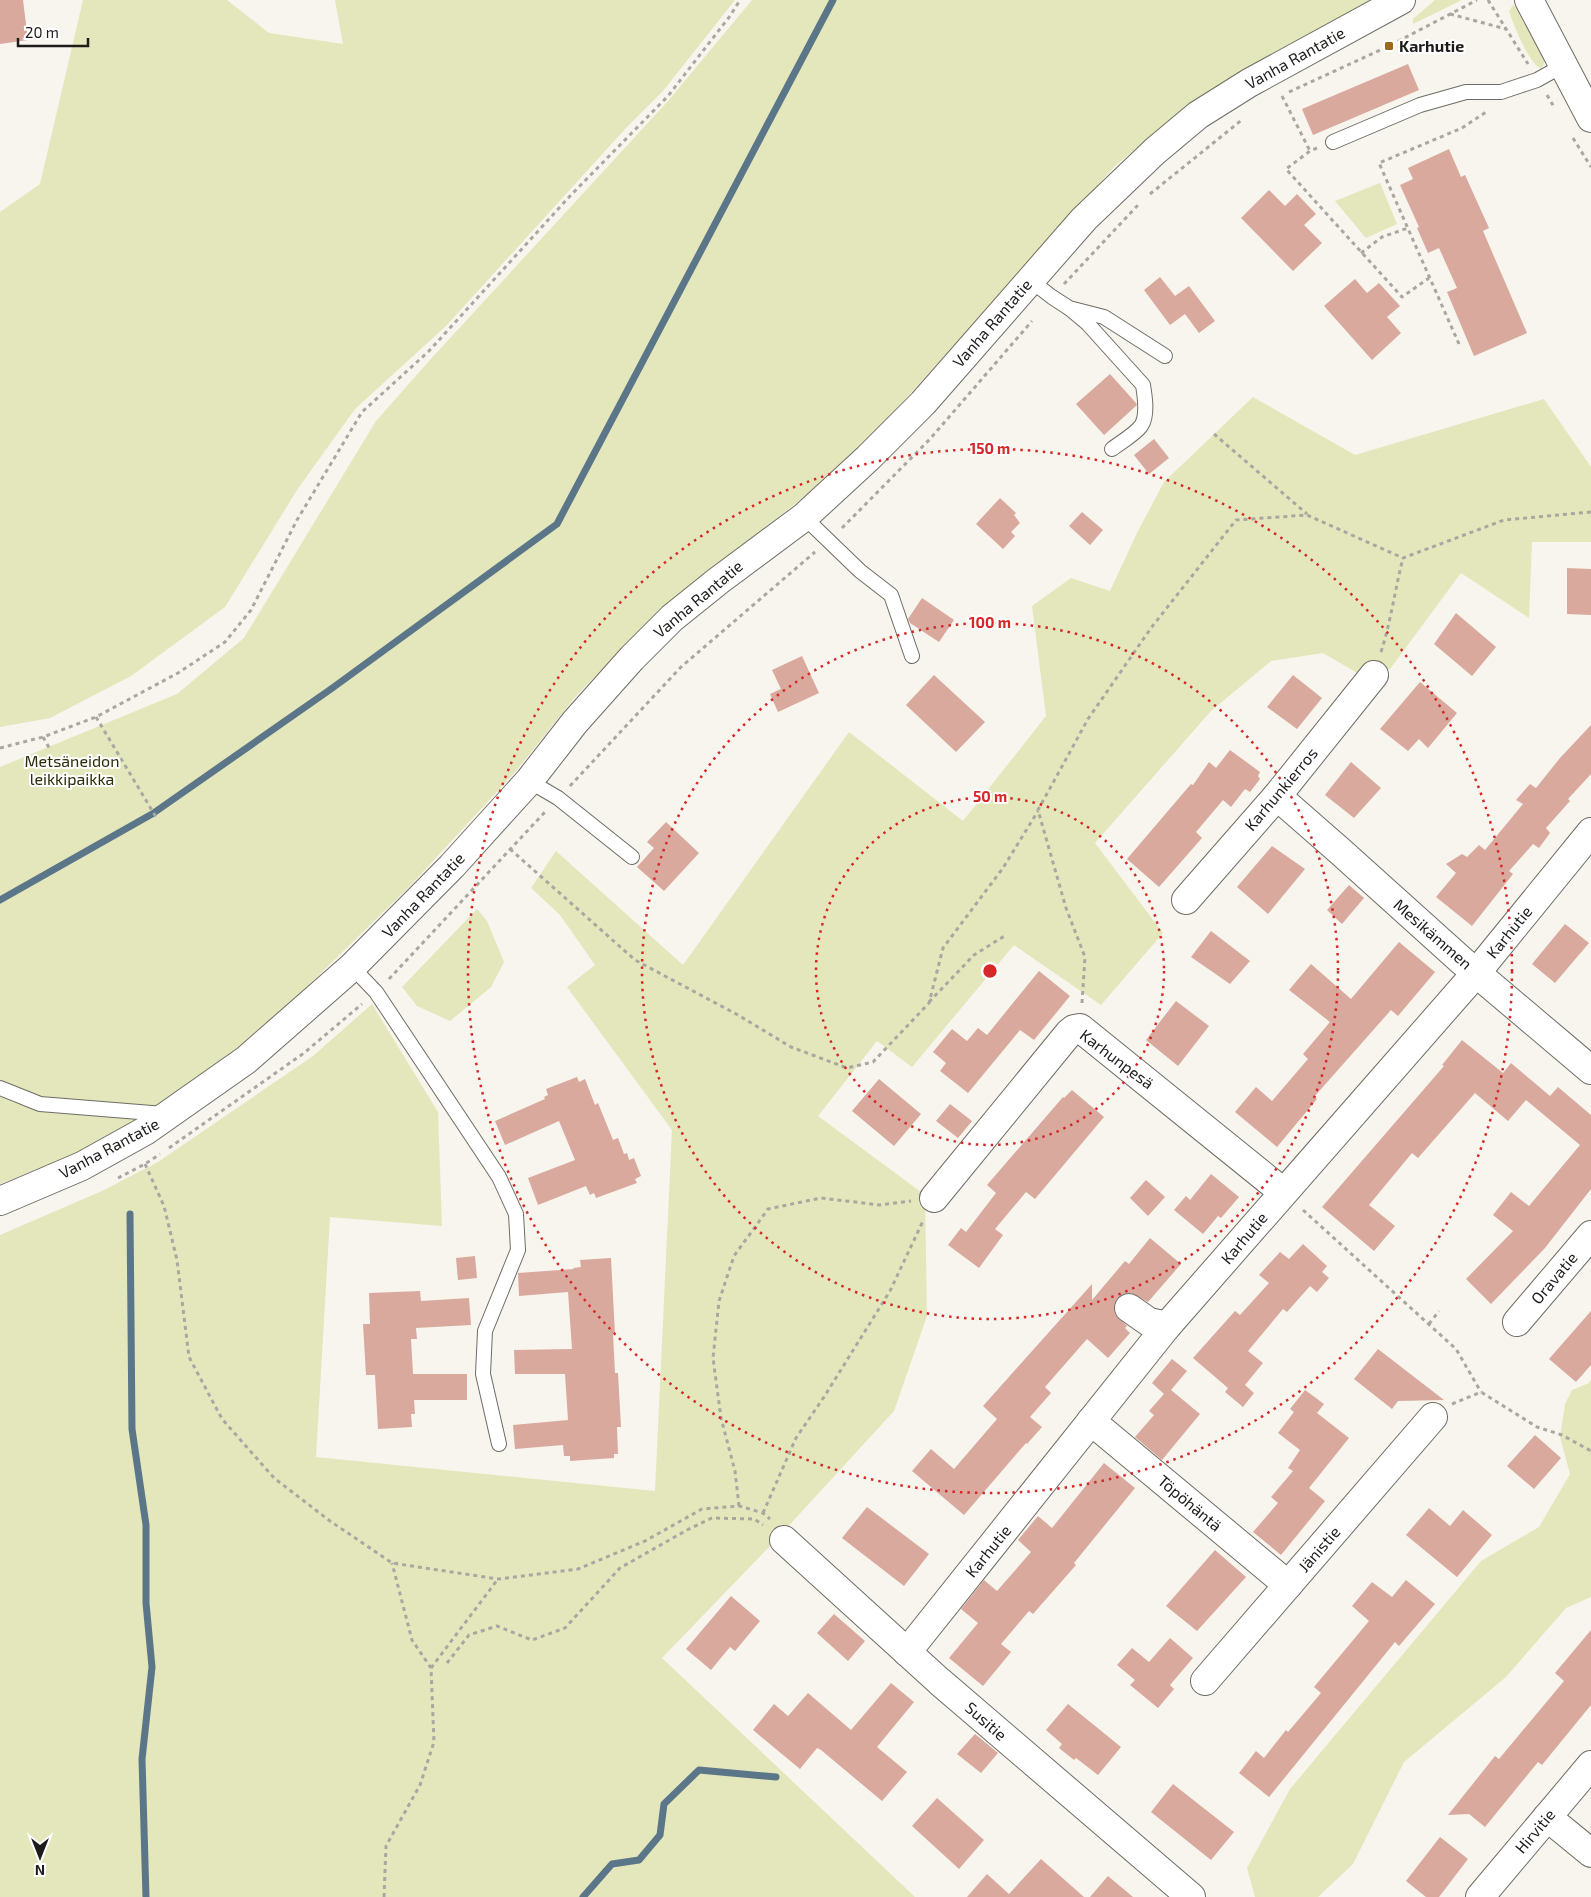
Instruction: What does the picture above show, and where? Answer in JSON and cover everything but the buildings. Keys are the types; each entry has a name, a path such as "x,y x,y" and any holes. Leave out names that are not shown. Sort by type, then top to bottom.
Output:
{"street":[{"name":"Vanha Rantatie","path":"0,1201 82,1166 145,1131 246,1060 352,967 452,866 529,780 582,714 632,658 672,618 718,580 804,517 833,492 923,402 1084,219 1155,150 1198,115 1273,70 1401,0"},
{"path":"1529,0 1591,118"},
{"name":"Karhunkierros","path":"1186,900 1277,796 1374,675"},
{"name":"Mesikämmen","path":"1277,796 1476,972 1591,1070"},
{"name":"Karhutie","path":"907,1652 1167,1326 1476,972 1591,832"},
{"name":"Karhunpesä","path":"934,1198 1069,1032 1080,1028 1283,1192"},
{"name":"Oravatie","path":"1517,1322 1591,1235"},
{"path":"1129,1308 1149,1322 1167,1326"},
{"name":"Jänistie","path":"1205,1681 1433,1417"},
{"name":"Töpöhäntä","path":"1092,1421 1288,1585"},
{"name":"Susitie","path":"784,1540 907,1652 1192,1897"},
{"name":"Hirvitie","path":"1480,1897 1591,1765"},
{"path":"1547,1817 1591,1853"}],"lane":[{"path":"1333,142 1420,105 1466,92 1501,92 1537,80 1564,65"},
{"path":"1030,280 1088,324 1143,386 1145,399 1141,426 1112,449"},
{"path":"1069,308 1104,317 1164,356"},
{"path":"804,517 860,571 892,595 912,656"},
{"path":"529,780 558,798 632,857"},
{"path":"352,967 376,992 499,1177 516,1214 518,1250 485,1331 483,1374 499,1444"},
{"path":"0,1088 40,1104 170,1115"}],"path":[{"path":"0,748 43,737 96,717 178,673 225,642 252,610 297,520 362,412 429,351 570,196 668,96 730,16 740,0"},
{"path":"1274,100 1389,46 1478,0"},
{"path":"1450,14 1506,29"},
{"path":"1459,344 1379,163 1462,128 1491,108 1501,92"},
{"path":"1282,96 1310,151"},
{"path":"1145,198 1244,118"},
{"path":"1333,142 1310,151 1286,169 1402,298 1429,278"},
{"path":"116,1178 146,1164 304,1054 376,992 681,667 829,541 930,439 1052,298 1139,205"},
{"path":"1361,252 1382,237 1408,228"},
{"path":"1214,434 1307,515 1403,558 1504,520 1591,512"},
{"path":"929,1003 944,948 1003,868 1038,810 1088,718 1151,628 1236,520 1307,515"},
{"path":"1374,675 1390,626 1395,589 1403,558"},
{"path":"96,717 156,817"},
{"path":"43,737 52,752"},
{"path":"1038,810 1064,899 1085,957 1080,1028"},
{"path":"510,849 635,960 738,1015 792,1047 847,1068 873,1062 974,955 1006,935"},
{"path":"146,1164 164,1206 177,1260 189,1357 222,1419 274,1478 330,1521 392,1562 498,1579 578,1569 645,1541 702,1509 739,1506 763,1513 776,1524 784,1540"},
{"path":"1283,1192 1456,1348 1481,1392 1537,1427 1562,1435 1591,1451"},
{"path":"739,1506 735,1471 721,1418 712,1358 719,1301 734,1256 768,1209 821,1198 880,1206 934,1198"},
{"path":"763,1513 796,1438 824,1397 890,1291 934,1198"},
{"path":"1429,1324 1439,1311"},
{"path":"1433,1417 1458,1400 1481,1392"},
{"path":"447,1663 469,1635 497,1626 532,1640 565,1628 620,1568 712,1518 754,1519 784,1540"},
{"path":"384,1897 386,1846 420,1786 434,1742 431,1668 412,1640 392,1562"},
{"path":"431,1668 498,1579"}],"green space":[{"path":"83,0 227,0 269,33 343,44 335,0 735,0 663,91 626,128 446,326 355,409 297,490 225,607 131,676 50,718 0,727 0,212 40,184"},
{"name":"Metsäneidon leikkipaikka","path":"752,0 1374,0 1265,59 1172,119 1115,166 909,395 837,471 659,610 576,696 516,771 410,886 277,1016 133,1130 0,1184 0,767 177,694 244,638 376,421 668,101"},
{"path":"1435,0 1462,0 1413,24 1413,19"},
{"path":"1513,5 1517,8 1544,58 1544,64 1541,69 1526,52 1518,34 1509,11"},
{"path":"1380,183 1397,224 1366,238 1335,201"},
{"path":"1253,397 1355,455 1544,399 1591,467 1591,542 1532,542 1529,618 1461,573 1390,669 1359,674 1323,653 1271,661 1211,711 1095,843 1163,933 1101,1005 1014,945 912,1067 877,1041 818,1116 925,1195 927,1316 894,1411 772,1544 662,1658 915,1897 0,1897 0,1235 102,1191 158,1162 313,1056 372,1004 438,1112 442,1226 330,1217 316,1457 655,1491 672,1130 567,987 595,965 560,915 531,888 556,851 683,965 849,732 963,821 1046,716 1032,606 1071,578 1110,591 1137,533 1164,482"},
{"path":"477,909 487,921 504,962 491,987 450,1021 417,1006 402,987"},
{"path":"1591,1379 1591,1597 1566,1608 1506,1677 1404,1762 1353,1864 1318,1897 1255,1897 1247,1868 1290,1789 1481,1561 1539,1527 1570,1474 1560,1437 1565,1404 1572,1390 1589,1383"}],"waterway":[{"path":"155,812 331,689 557,524 833,0"},
{"path":"0,900 152,814"},
{"path":"130,1214 132,1429 146,1525 146,1603 152,1667 142,1759 146,1897"},
{"path":"583,1897 612,1864 639,1860 660,1835 664,1804 699,1770 776,1777"}],"place":[{"name":"Karhutie","path":"1389,46"}]}
